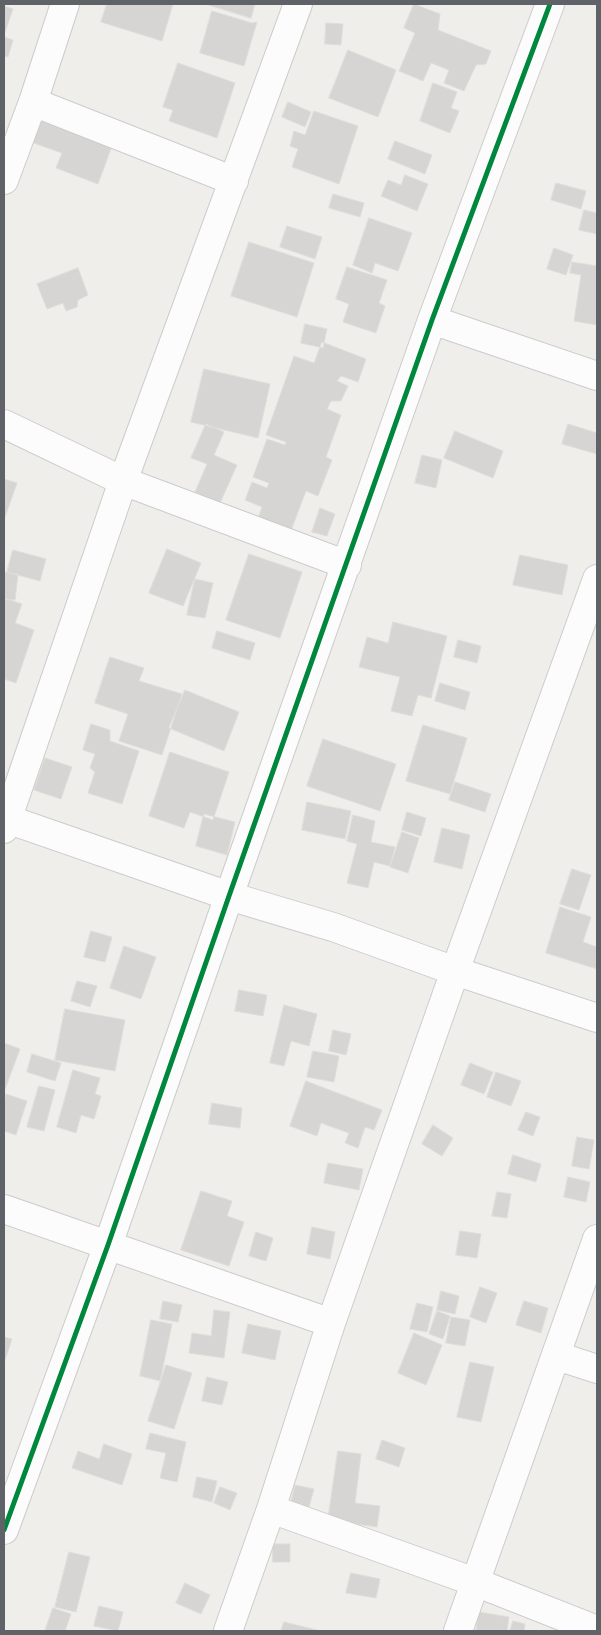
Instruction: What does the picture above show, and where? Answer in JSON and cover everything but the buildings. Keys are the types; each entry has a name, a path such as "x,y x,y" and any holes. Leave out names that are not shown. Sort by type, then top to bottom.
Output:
{"street":[{"path":"4,180 33,102 65,4"},
{"path":"298,4 123,481 5,822 229,896 333,927 455,971 597,1018"},
{"path":"4,1530 108,1245 432,320 550,4"},
{"path":"33,102 234,181"},
{"path":"432,320 597,376"},
{"path":"4,424 123,481 347,564"},
{"path":"228,1631 271,1508 331,1323 455,971 588,636 597,579"},
{"path":"4,1208 331,1323"},
{"path":"458,1631 597,1239"},
{"path":"557,1356 597,1369"},
{"path":"271,1508 475,1582 597,1630"}],"cycle path":[{"path":"4,1530 108,1245 432,320 550,4"}]}
